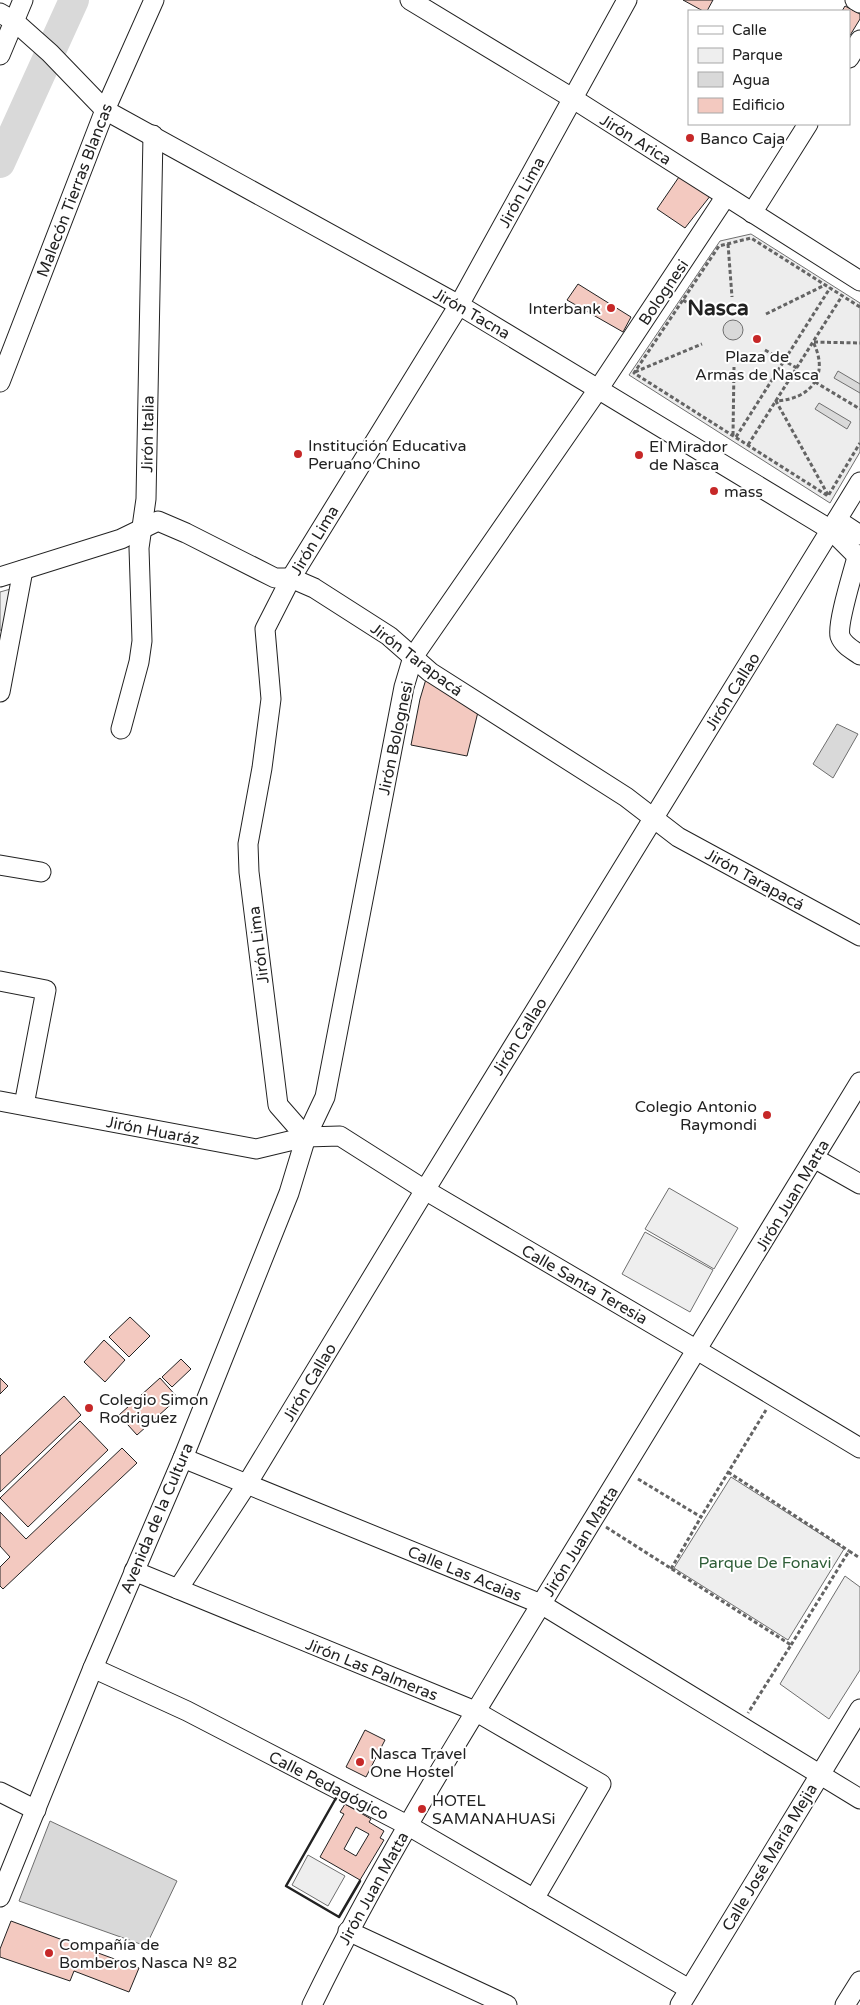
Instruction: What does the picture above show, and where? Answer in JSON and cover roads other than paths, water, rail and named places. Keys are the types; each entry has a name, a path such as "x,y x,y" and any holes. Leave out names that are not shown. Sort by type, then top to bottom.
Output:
{"street":[{"path":"0,55 7,17 23,0"},
{"name":"Malecón Tierras Blancas","path":"0,382 105,110 154,0"},
{"name":"Jirón Arica","path":"410,0 572,98 860,280"},
{"name":"Jirón Lima","path":"306,1137 278,1105 250,872 248,844 262,768 271,699 265,629 291,578 459,305 627,0"},
{"path":"855,0 860,3"},
{"name":"Jirón Tacna","path":"7,17 50,53 105,110 154,135 459,305 834,525"},
{"path":"850,56 860,40"},
{"path":"752,213 807,125"},
{"name":"Jirón Italia","path":"121,730 139,662 142,641 139,548 146,499 154,135"},
{"name":"Bolognesi","path":"599,388 726,196"},
{"name":"Jirón Bolognesi","path":"306,1137 325,1097 404,687 413,657 599,388"},
{"name":"Jirón Callao","path":"178,1589 247,1484 425,1190 860,482"},
{"name":"Jirón Tarapacá","path":"0,577 121,539 158,521 275,578 291,578 314,588 389,636 430,672 626,798 678,837 860,936"},
{"path":"834,525 860,534"},
{"path":"834,525 858,558 841,624 840,636 847,646 860,655"},
{"path":"0,692 24,570"},
{"path":"0,864 41,872"},
{"path":"0,981 46,990 24,1105"},
{"name":"Jirón Juan Matta","path":"312,2005 348,1931 407,1825 860,1082"},
{"name":"Jirón Huaráz","path":"0,1101 256,1149 306,1137"},
{"name":"Calle Santa Teresia","path":"306,1137 340,1136 425,1190 698,1350 860,1448"},
{"name":"Avenida de la Cultura","path":"0,1897 92,1668 182,1458 290,1193 306,1137"},
{"path":"814,1158 860,1184"},
{"name":"Calle Las Acaias","path":"182,1458 541,1604 860,1799"},
{"name":"Jirón Las Palmeras","path":"134,1571 475,1711 601,1784 534,1899"},
{"name":"Calle Pedagógico","path":"92,1668 187,1711 407,1825 534,1899 684,1997"},
{"name":"Calle José María Mejia","path":"684,1997 860,1710"},
{"path":"0,1792 36,1810"},
{"path":"348,1931 507,2005"},
{"path":"845,2005 860,1980"}],"water":[{"path":"729,320 737,320 743,326 743,334 737,340 729,340 723,334 723,326"},
{"path":"838,371 860,384 860,393 834,378"},
{"path":"819,403 851,422 847,429 815,409"},
{"path":"837,724 858,734 833,778 813,764"},
{"path":"50,1821 177,1881 146,1946 19,1901"}],"waterway":[{"path":"0,163 74,0"}],"place":[{"name":"Banco Caja","path":"690,138"},
{"name":"Interbank","path":"611,308"},
{"name":"Plaza de Armas de Nasca","path":"757,339"},
{"name":"Institución Educativa Peruano Chino","path":"298,454"},
{"name":"El Mirador de Nasca","path":"639,455"},
{"name":"mass","path":"714,491"},
{"name":"Colegio Antonio Raymondi","path":"767,1115"},
{"name":"Colegio Simon Rodriguez","path":"89,1408"},
{"name":"Nasca Travel One Hostel","path":"360,1762"},
{"name":"HOTEL SAMANAHUASi","path":"422,1809"},
{"name":"Compañía de Bomberos Nasca Nº 82","path":"49,1953"}],"district":[{"name":"Nasca","path":"718,308"}],"park label":[{"name":"Parque De Fonavi","path":"765,1562"}]}
